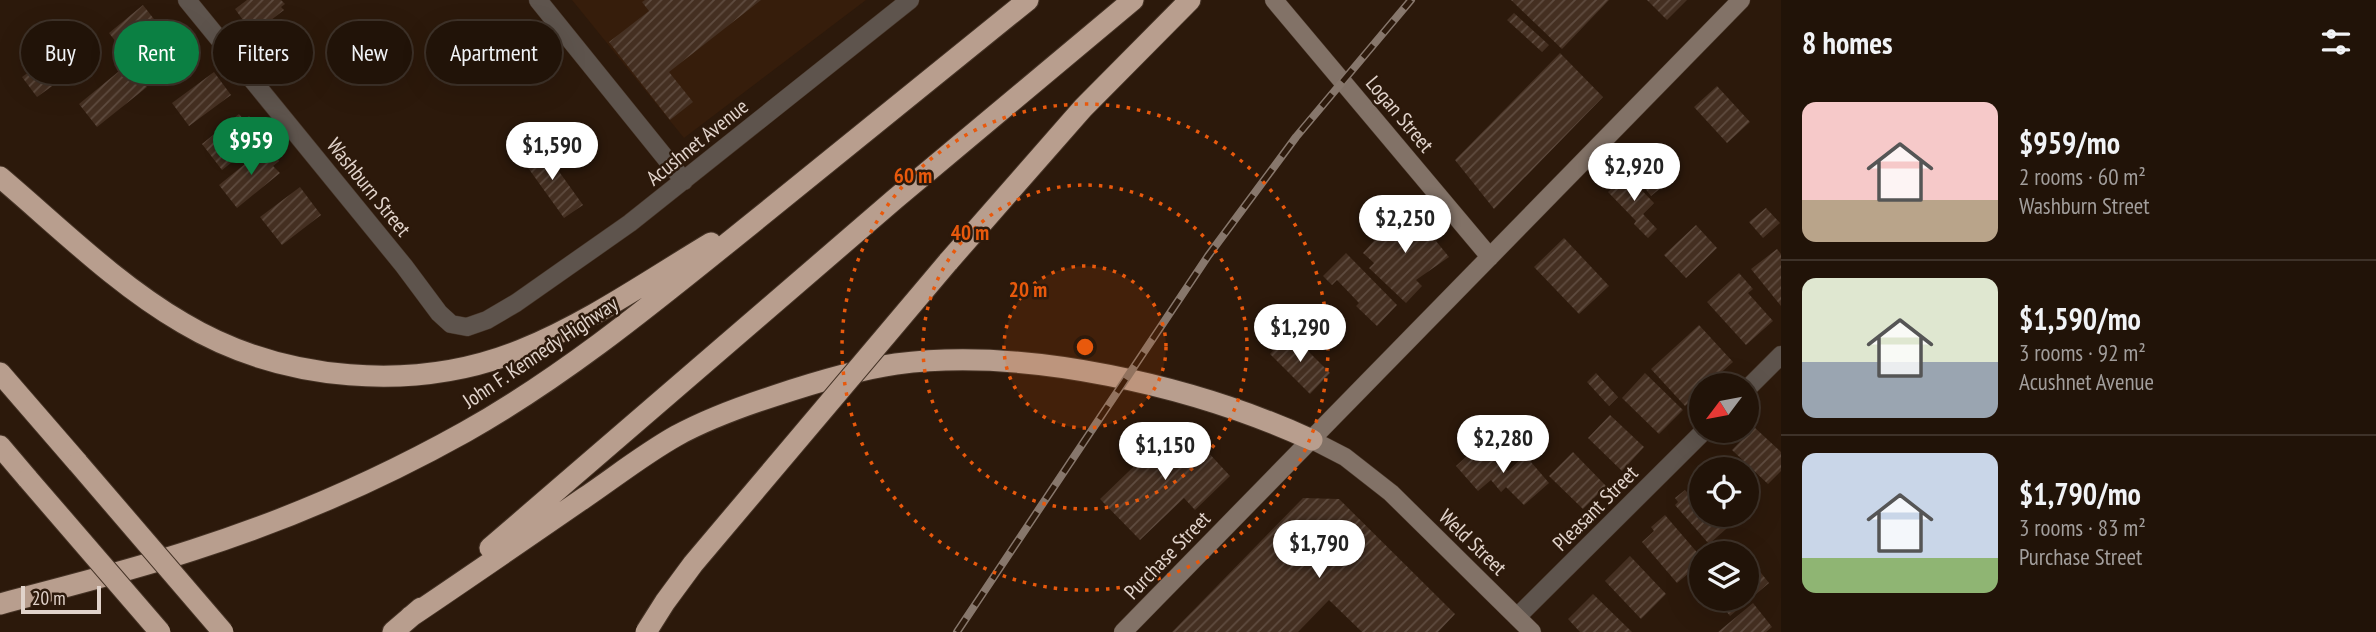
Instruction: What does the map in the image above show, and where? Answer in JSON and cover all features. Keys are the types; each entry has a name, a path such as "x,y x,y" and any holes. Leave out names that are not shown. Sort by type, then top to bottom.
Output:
{"highway":[{"name":"John F. Kennedy Highway","path":"0,604 146,565 242,533 333,497 421,455 507,407 589,352 666,293 1028,0"},
{"path":"393,632 904,191 1133,0"},
{"path":"646,632 664,602 693,564 948,262 1083,108 1190,0"},
{"path":"0,177 129,286 201,333 243,351 297,366 383,376 452,371 504,357 541,342 598,311 781,200"},
{"path":"410,617 676,436 744,406 871,369 897,364 954,361 1055,367 1200,398 1283,426 1312,440"},
{"path":"0,373 223,632"},
{"path":"0,446 160,632"}],"main road":[{"name":"Logan Street","path":"1274,0 1490,257"},
{"name":"Purchase Street","path":"1123,632 1741,0"},
{"name":"Weld Street","path":"1312,440 1345,457 1376,481 1532,632"}],"street":[{"name":"Washburn Street","path":"187,0 404,266 439,313 451,324 467,327"},
{"path":"538,0 684,181"},
{"name":"Acushnet Avenue","path":"467,327 487,320 516,303 630,223 910,0"},
{"path":"1759,377 1781,355"},
{"name":"Pleasant Street","path":"1517,617 1692,443"}],"shaded area":[{"path":"572,0 866,0 684,138"}],"building":[{"path":"247,0 281,0 285,4 281,7 284,10 270,21 244,21 235,9"},
{"path":"761,0 669,72 693,102 670,120 609,42 649,11 642,2"},
{"path":"1511,0 1609,0 1562,49"},
{"path":"1647,0 1687,0 1667,20"},
{"path":"143,5 155,21 124,21"},
{"path":"1514,13 1549,45 1542,52 1507,20"},
{"path":"1560,53 1603,97 1494,209 1455,160"},
{"path":"213,73 213,84 223,84 231,95 189,126 172,103"},
{"path":"114,75 114,84 145,84 147,87 97,127 79,104"},
{"path":"27,84 55,84 37,97"},
{"path":"1717,86 1750,122 1727,143 1694,107"},
{"path":"239,114 244,120 249,116 256,125 251,129 260,140 222,170 202,144"},
{"path":"540,145 583,205 564,218 521,158"},
{"path":"267,146 279,161 273,166 280,173 237,208 219,185"},
{"path":"1651,173 1662,187 1651,196 1640,182"},
{"path":"1626,174 1654,203 1643,214 1657,229 1648,238 1608,192"},
{"path":"300,187 321,215 282,245 260,217"},
{"path":"1766,208 1780,223 1763,238 1749,222"},
{"path":"1410,209 1449,257 1416,280 1422,286 1406,303 1369,268 1374,263 1363,253 1383,231"},
{"path":"1696,225 1717,248 1686,278 1664,255"},
{"path":"1564,238 1609,286 1579,314 1534,267"},
{"path":"1777,249 1781,254 1781,306 1751,269"},
{"path":"1346,253 1397,305 1377,326 1356,306 1359,303 1337,280 1332,285 1323,276"},
{"path":"1739,273 1753,289 1748,293 1773,321 1746,345 1707,302"},
{"path":"1699,325 1733,362 1721,373 1689,373 1689,402 1685,406 1651,369"},
{"path":"1290,333 1330,373 1310,394 1270,354"},
{"path":"1596,373 1618,397 1609,406 1587,382"},
{"path":"1645,373 1683,410 1659,434 1622,398"},
{"path":"1610,415 1644,447 1622,471 1588,438"},
{"path":"1180,422 1230,476 1195,510 1184,498 1140,540 1100,499"},
{"path":"1759,432 1781,452 1781,471 1768,484 1759,476 1759,457 1739,457 1732,450 1739,443 1759,443"},
{"path":"1479,445 1497,464 1499,462 1508,471 1525,455 1549,483 1524,505 1506,487 1501,492 1491,480 1478,491 1456,466"},
{"path":"1573,452 1606,486 1583,509 1549,476"},
{"path":"1685,490 1688,493 1689,521 1675,505 1678,502 1675,498"},
{"path":"1303,498 1339,499 1455,614 1438,632 1362,632 1329,600 1298,632 1172,632"},
{"path":"1665,515 1689,543 1689,573 1677,583 1642,542 1654,531 1651,527"},
{"path":"1694,527 1728,527 1712,541 1706,541"},
{"path":"1630,556 1666,594 1641,619 1605,581"},
{"path":"1759,570 1769,583 1759,591"},
{"path":"1593,594 1632,632 1580,632 1568,619"},
{"path":"1743,611 1759,611 1772,627 1766,632 1718,632"}],"railway":[{"path":"957,632 1208,256 1296,137 1411,0"}]}
